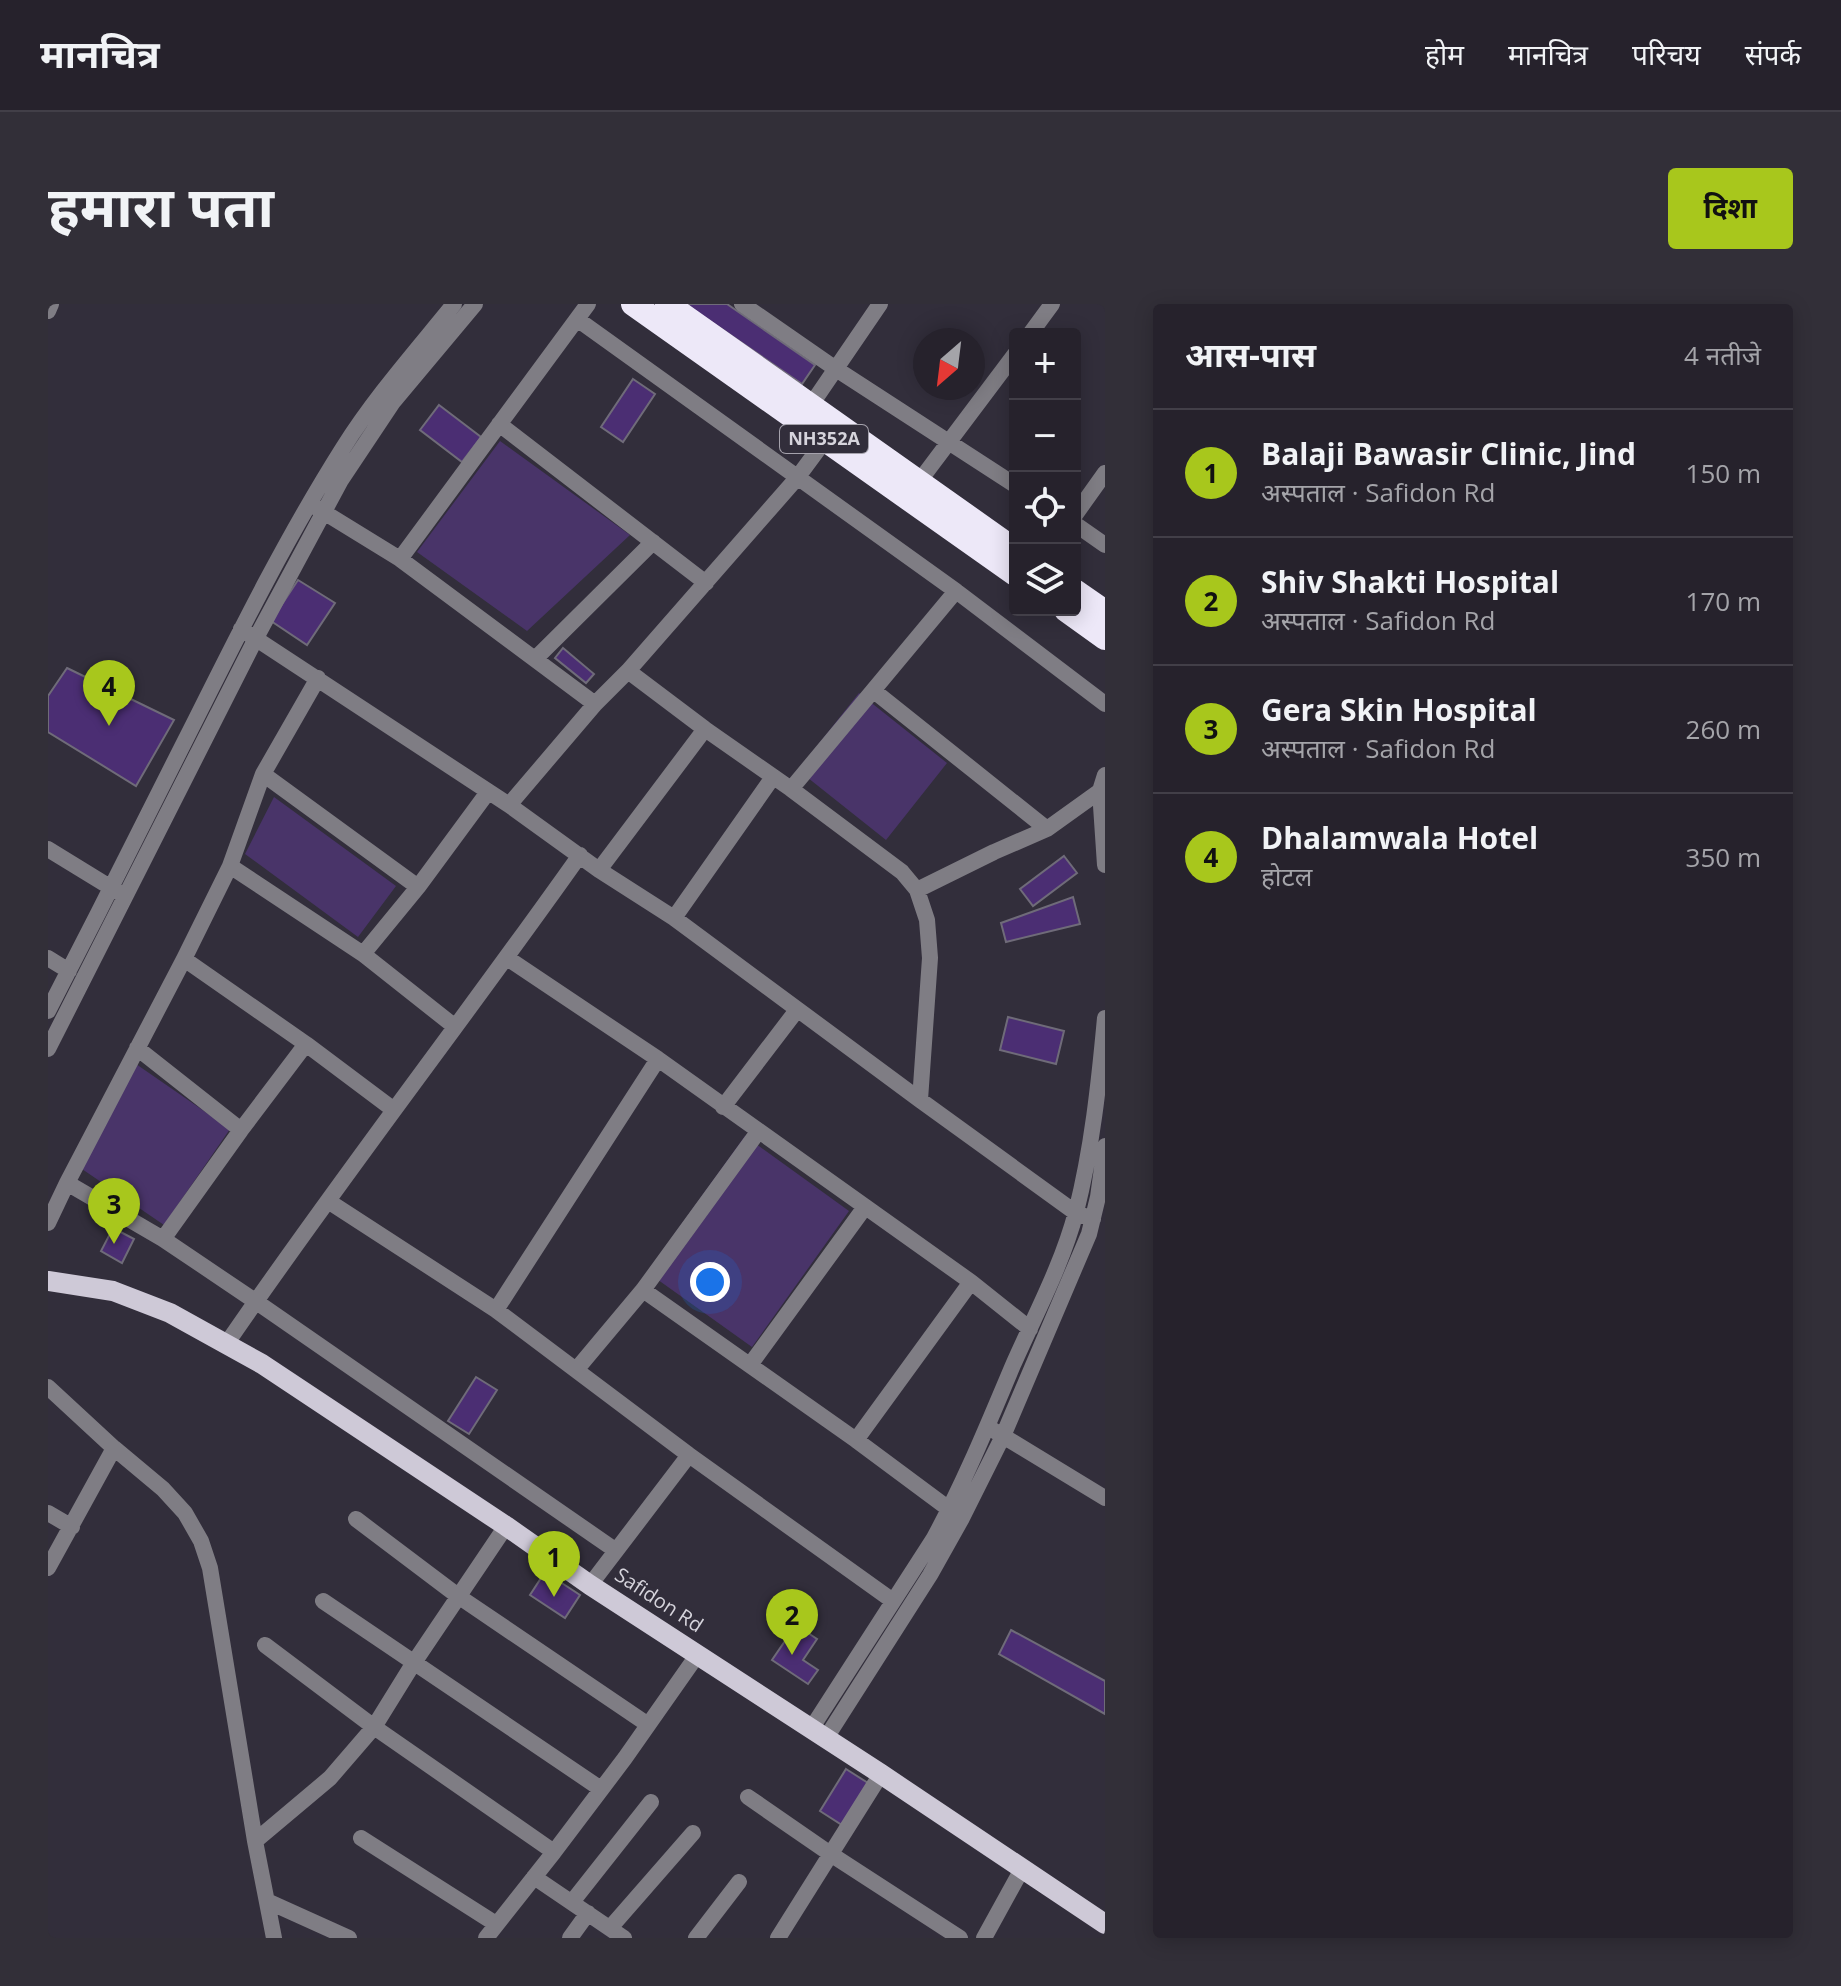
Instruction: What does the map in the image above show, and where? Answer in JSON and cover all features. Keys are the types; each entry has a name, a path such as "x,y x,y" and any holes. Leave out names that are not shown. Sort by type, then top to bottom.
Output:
{"highway":[{"name":"NH352A","path":"633,304 831,432 918,483 1009,546"},
{"name":"NH352A","path":"675,306 811,405 831,432 1009,569"},
{"path":"1081,595 1105,612"},
{"path":"1074,616 1105,638"}],"main road":[{"name":"Safidon Rd","path":"48,1281 113,1291 170,1313 262,1364 590,1585 1105,1924"}],"street":[{"path":"48,311 51,304"},
{"path":"48,1011 69,971 119,892 256,638 345,445 454,304"},
{"path":"48,1049 241,629 316,508 341,480 393,402 475,304"},
{"path":"400,559 588,304"},
{"path":"742,304 1009,481"},
{"path":"1034,328 1052,304"},
{"path":"811,405 872,307"},
{"path":"577,319 956,591 1105,704"},
{"path":"918,483 1009,362"},
{"path":"499,424 706,583"},
{"path":"509,805 797,478 831,432"},
{"path":"1081,507 1105,473"},
{"path":"316,508 400,559 595,704"},
{"path":"1081,528 1105,545"},
{"path":"535,659 653,542"},
{"path":"791,789 956,591"},
{"path":"241,629 674,918 1076,1213 1093,1219"},
{"path":"628,671 902,872 917,890 927,920 930,958 920,1100"},
{"path":"48,1223 230,866 263,774 318,678"},
{"path":"874,691 1047,829"},
{"path":"599,870 705,729"},
{"path":"263,774 418,887"},
{"path":"674,918 773,777"},
{"path":"917,890 1047,829 1103,783"},
{"path":"1103,783 1105,865"},
{"path":"363,954 418,887 488,792"},
{"path":"48,849 119,892"},
{"path":"227,1343 580,855"},
{"path":"230,866 363,954 454,1026"},
{"path":"48,958 69,971"},
{"path":"507,958 658,1059 971,1282 1030,1329"},
{"path":"184,959 394,1110"},
{"path":"723,1107 797,1010"},
{"path":"996,1431 1030,1329 1076,1213 1097,1103 1105,1018"},
{"path":"163,1239 306,1044"},
{"path":"137,1048 241,1130"},
{"path":"496,1310 658,1059"},
{"path":"576,1370 643,1290 758,1132"},
{"path":"818,1734 930,1575 1089,1234 1105,1146"},
{"path":"67,1183 163,1239 615,1550"},
{"path":"328,1201 496,1310 689,1455 893,1601"},
{"path":"750,1365 865,1207"},
{"path":"856,1440 971,1282"},
{"path":"643,1290 956,1514"},
{"path":"48,1387 163,1489 185,1513 201,1541 210,1568 274,1938"},
{"path":"996,1431 1105,1498"},
{"path":"48,1568 114,1448"},
{"path":"590,1585 689,1455"},
{"path":"48,1513 72,1527"},
{"path":"818,1734 893,1601 934,1538 956,1514"},
{"path":"356,1519 458,1596 647,1724"},
{"path":"255,1841 330,1778 374,1727 506,1526"},
{"path":"323,1601 601,1789"},
{"path":"265,1645 374,1727 554,1852"},
{"path":"361,1838 491,1931 625,1758 698,1654"},
{"path":"778,1938 881,1774"},
{"path":"748,1797 960,1938"},
{"path":"572,1902 651,1802"},
{"path":"534,1877 617,1933 693,1833"},
{"path":"984,1938 1022,1869"},
{"path":"696,1938 739,1882"},
{"path":"267,1901 349,1938"},
{"path":"570,1938 588,1913"}],"shaded area":[{"path":"500,441 630,535 527,631 417,552"},
{"path":"859,693 947,763 886,840 798,770"},
{"path":"274,797 396,886 358,937 245,854"},
{"path":"136,1064 230,1129 164,1225 82,1169"},
{"path":"745,1136 849,1211 752,1347 647,1272"}],"building":[{"path":"689,304 727,304 815,365 802,384"},
{"path":"633,379 655,394 623,442 601,427"},
{"path":"439,405 481,437 462,462 420,430"},
{"path":"298,580 335,603 307,645 271,621"},
{"path":"563,648 594,674 586,683 555,658"},
{"path":"67,668 174,720 136,786 48,732 48,696"},
{"path":"1064,856 1077,873 1033,906 1020,889"},
{"path":"1073,897 1080,924 1006,942 1001,923"},
{"path":"1008,1017 1064,1031 1056,1064 1000,1050"},
{"path":"113,1228 134,1239 122,1263 101,1251"},
{"path":"476,1377 497,1390 469,1434 448,1421"},
{"path":"545,1572 580,1595 565,1618 530,1595"},
{"path":"796,1625 817,1639 803,1660 818,1670 808,1684 772,1660"},
{"path":"1011,1630 1105,1681 1105,1714 999,1654"},
{"path":"846,1769 868,1783 842,1825 820,1811"}],"place":[{"name":"Dhalamwala Hotel","path":"109,726"},
{"name":"Gera Skin Hospital","path":"114,1244"},
{"name":"Balaji Bawasir Clinic, Jind","path":"554,1597"},
{"name":"Shiv Shakti Hospital","path":"792,1655"}]}
